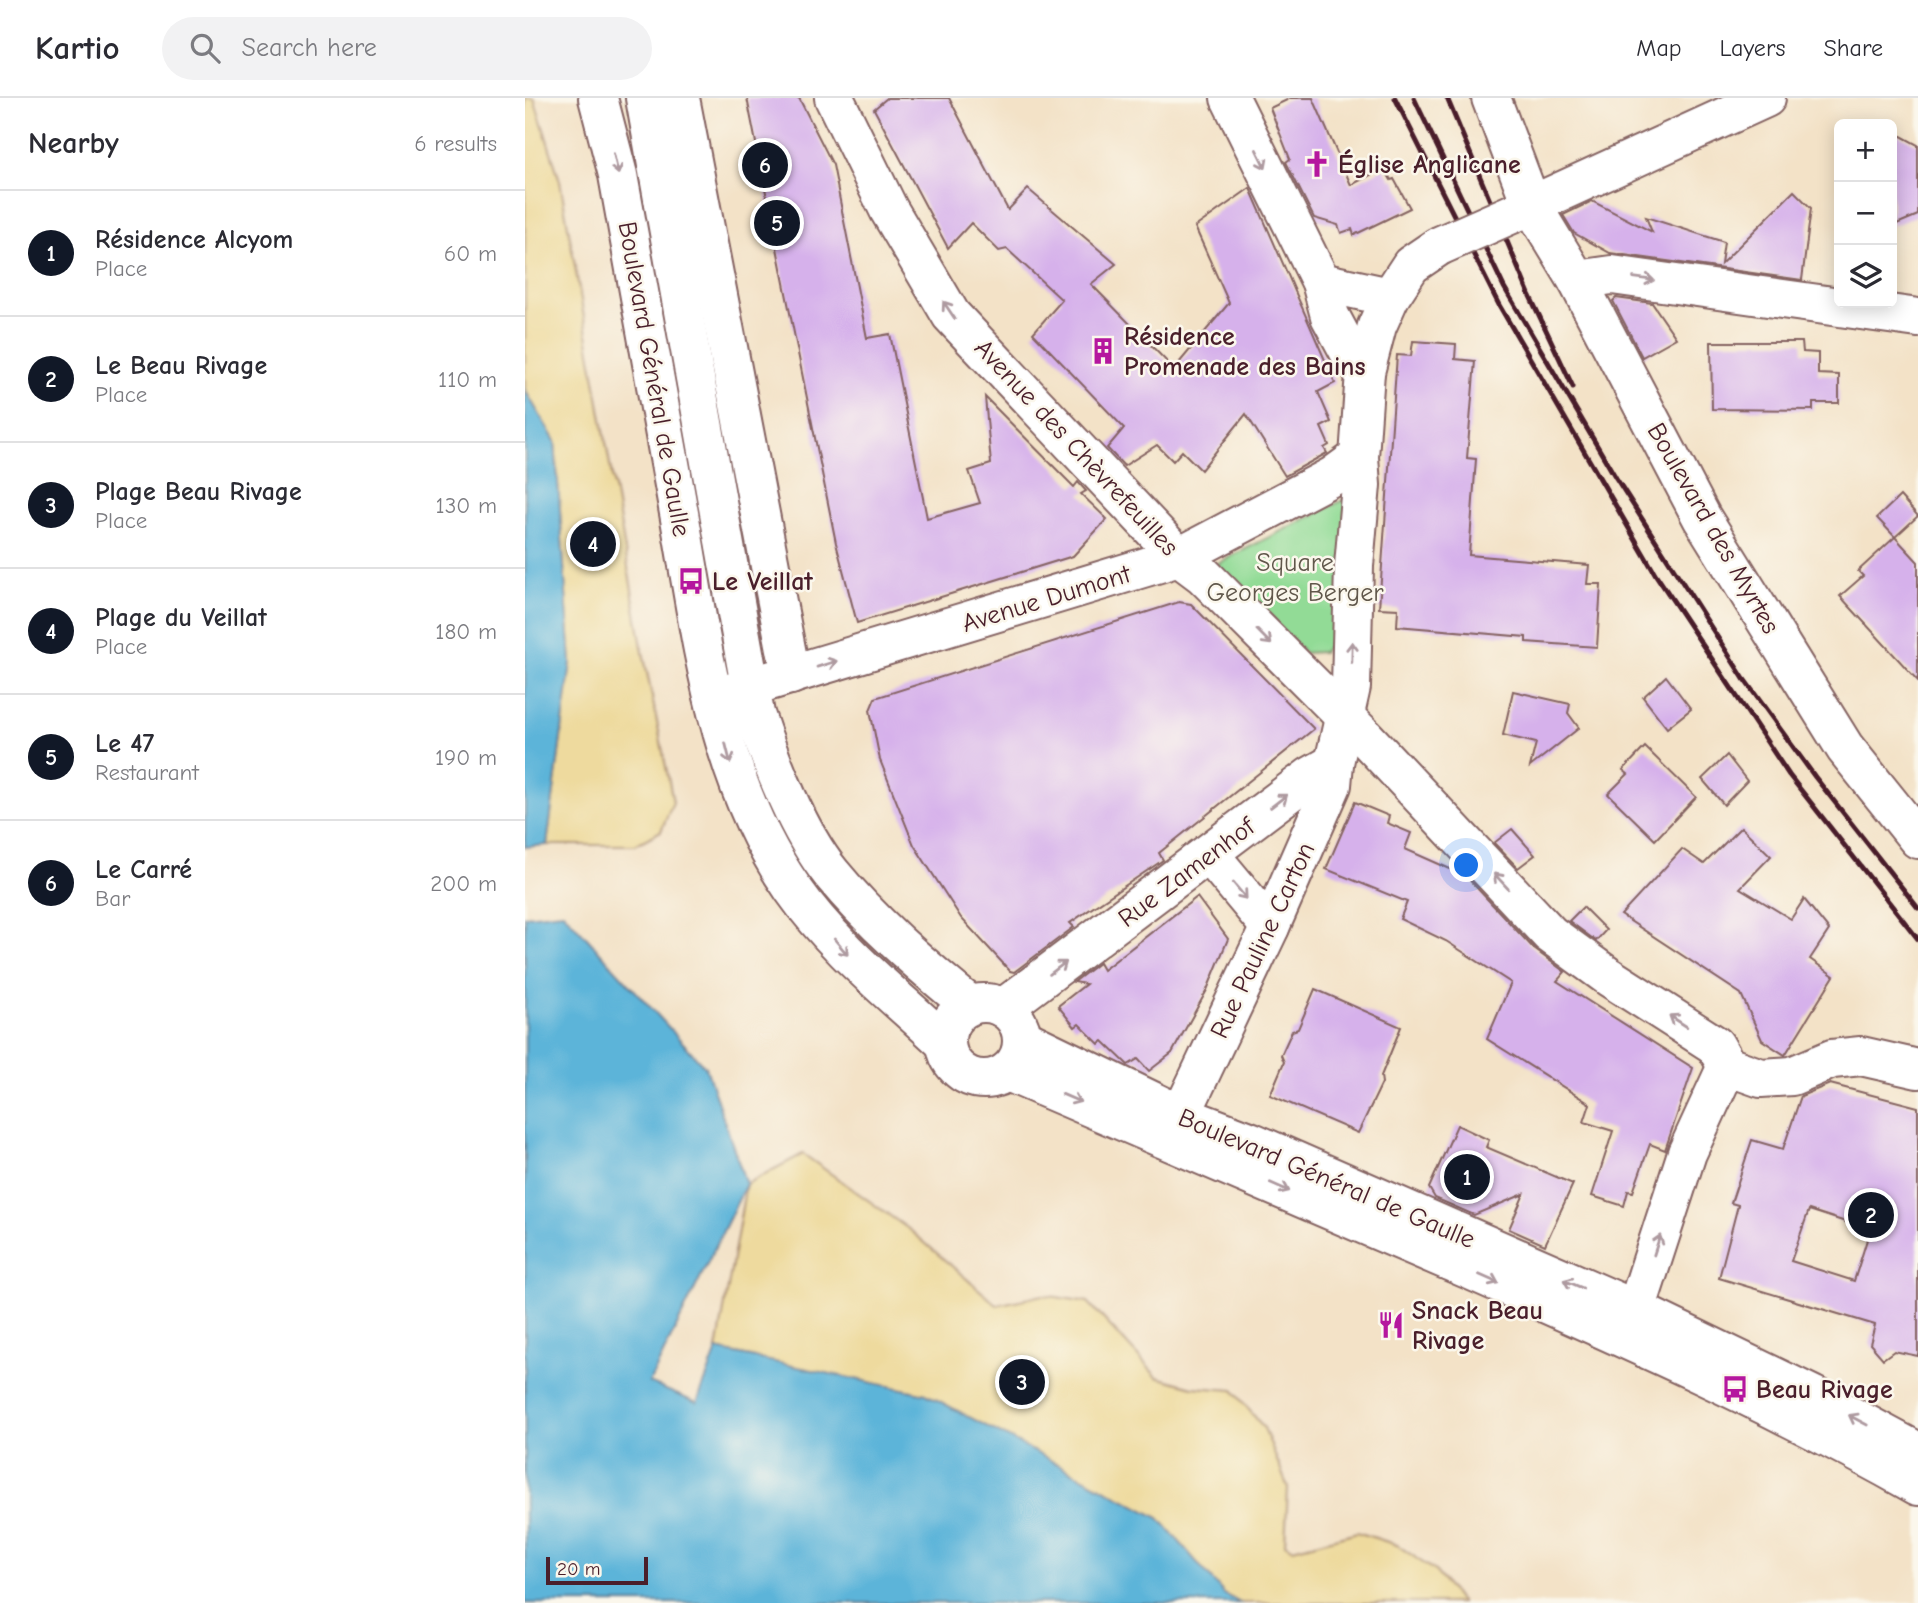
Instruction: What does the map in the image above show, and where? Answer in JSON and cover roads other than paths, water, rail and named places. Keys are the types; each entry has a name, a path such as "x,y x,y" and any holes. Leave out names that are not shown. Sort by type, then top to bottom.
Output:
{"street":[{"name":"Boulevard Général de Gaulle","path":"598,98 618,174 714,697 731,768 758,830 793,889 847,955 945,1043 953,1064 972,1079 985,1080 1001,1031"},
{"name":"Boulevard Général de Gaulle","path":"645,98 751,687 766,749 795,812 829,871 896,943 1001,1031 1252,1174 1579,1318 1821,1431 1918,1486"},
{"path":"680,98 791,675"},
{"name":"Avenue des Chèvrefeuilles","path":"834,98 889,211 951,315 1179,557 1203,575 1345,720 1364,736 1550,934 1609,976 1716,1045 1727,1066"},
{"path":"1230,98 1321,282 1330,316 1352,357 1365,372"},
{"name":"Boulevard des Myrtes","path":"1491,98 1523,209 1577,280 1702,518 1845,748 1918,839"},
{"path":"1334,763 1352,687 1354,566 1361,485 1359,457 1365,372 1377,327 1390,297 1411,265 1439,246 1766,98"},
{"path":"1577,280 1612,275 1918,318"},
{"path":"1321,282 1390,297"},
{"name":"Avenue Dumont","path":"714,697 1179,557 1333,476 1359,457"},
{"name":"Rue Zamenhof","path":"1001,1031 1210,855 1311,776 1334,763"},
{"name":"Rue Pauline Carton","path":"1181,1115 1270,927 1332,785 1334,763"},
{"path":"1210,855 1270,927"},
{"path":"945,1043 951,1020 1001,1031"},
{"name":"Boulevard Général de Gaulle","path":"1001,1031 1181,1115 1252,1142 1636,1310 1812,1395 1918,1452"},
{"path":"1579,1318 1636,1310 1687,1153 1727,1066 1761,1078 1792,1076 1832,1059 1861,1056 1918,1069"}],"water":[{"path":"525,390 555,441 571,662 547,845 525,847"},
{"path":"563,912 706,1068 746,1184 649,1383 697,1403 717,1350 926,1394 1159,1518 1224,1594 1240,1603 525,1603 525,916"}],"railway":[{"path":"1395,98 1499,305 1656,575 1789,775 1918,939"},
{"path":"1414,98 1504,287 1616,478 1744,679 1815,777 1918,908"},
{"path":"1447,98 1529,294 1573,387"}],"place":[{"name":"Église Anglicane","path":"1317,164"},
{"name":"Le Carré","path":"765,165"},
{"name":"Le 47","path":"777,223"},
{"name":"Résidence Promenade des Bains","path":"1103,351"},
{"name":"Plage du Veillat","path":"593,544"},
{"name":"Le Veillat","path":"691,581"},
{"name":"Résidence Alcyom","path":"1467,1177"},
{"name":"Le Beau Rivage","path":"1871,1215"},
{"name":"Snack Beau Rivage","path":"1391,1325"},
{"name":"Plage Beau Rivage","path":"1022,1382"},
{"name":"Beau Rivage","path":"1735,1389"}],"park label":[{"name":"Square Georges Berger","path":"1295,577"}]}
